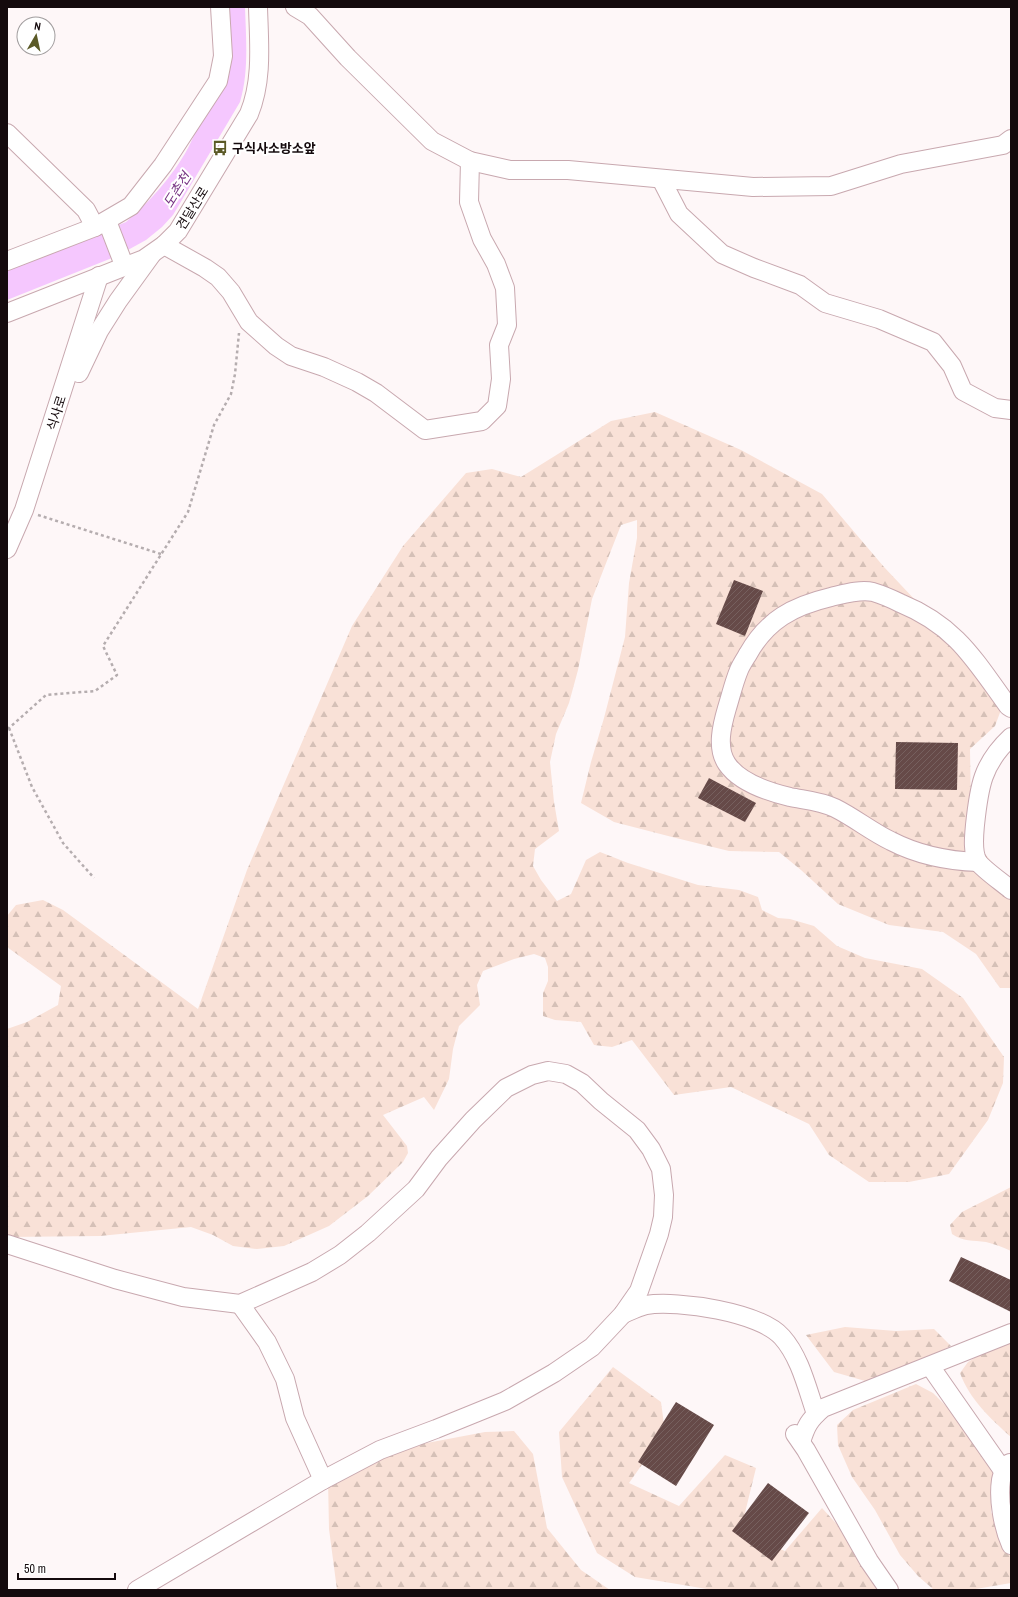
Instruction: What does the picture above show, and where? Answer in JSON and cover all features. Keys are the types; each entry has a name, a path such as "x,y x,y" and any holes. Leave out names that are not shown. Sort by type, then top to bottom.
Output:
{"street":[{"path":"7,261 103,225 131,206 163,165 218,80 223,56 220,7"},
{"name":"견달산로","path":"7,313 99,276 123,263 158,250 178,231 246,119 255,100 259,67 258,7"},
{"path":"295,7 310,16 348,58 432,141 470,161 510,170 568,170 753,187 831,186 901,164 1003,145 1011,139"},
{"path":"7,133 103,225 123,263"},
{"path":"65,385 78,374 96,337 118,301 158,250 205,268 218,277 231,292 250,322 276,346 292,356 324,367 357,382 376,393 425,430 482,421 497,406 500,379 499,345 507,325 505,288 496,264 482,239 469,202 470,161"},
{"path":"661,179 679,214 722,254 800,285 825,303 879,318 933,342 952,366 963,391 995,408 1011,410"},
{"name":"식사로","path":"7,549 24,510 99,276"},
{"path":"978,862 946,859 907,848 890,841 853,817 833,807 810,800 790,797 753,784 737,775 726,763 722,751 720,733 739,668 755,642 773,622 797,608 822,599 851,592 872,592 918,610 943,627 960,641 976,660 1008,706 1011,708"},
{"path":"1011,736 998,750 988,766 980,785 974,839 975,854 978,862 1011,890"},
{"path":"7,1244 115,1279 183,1297 240,1304 312,1272 340,1255 368,1233 416,1189 439,1158 472,1120 506,1088 532,1075 548,1071 566,1074 582,1083 637,1130 651,1149 661,1169 664,1195 663,1217 659,1234 639,1291 623,1314 592,1347 554,1373 505,1401 380,1450 323,1480 137,1590"},
{"path":"240,1304 267,1342 286,1379 295,1418 323,1480"},
{"path":"623,1314 645,1306 666,1304 690,1306 737,1314 773,1329 782,1336 793,1352 816,1414"},
{"path":"889,1590 868,1562 798,1438 816,1414 823,1408 1011,1333"},
{"path":"930,1366 1007,1467 1001,1481 1001,1501 1007,1536 1011,1545"}],"path":[{"path":"94,878 63,843 32,788 8,728 46,695 95,691 117,675 103,646 188,512 214,425 230,394 235,374 242,309"},
{"path":"24,510 161,554"}],"green space":[{"path":"655,412 741,450 822,494 884,567 966,654 1008,691 995,726 970,749 971,811 985,854 1011,885 1011,988 1000,988 976,954 943,932 889,925 838,904 779,852 729,851 672,837 614,822 581,803 625,637 629,583 637,538 637,520 621,525 592,599 578,670 569,703 556,734 550,762 554,802 559,831 535,849 533,866 541,880 557,901 571,894 586,860 600,852 628,863 698,885 739,890 758,897 762,910 778,918 790,919 814,926 837,946 865,958 922,969 963,998 1004,1057 1003,1083 988,1120 949,1174 909,1182 869,1182 829,1155 809,1124 731,1087 674,1095 632,1040 612,1047 594,1045 581,1022 555,1020 543,1016 543,993 548,981 548,967 545,958 534,954 514,959 483,971 477,985 480,1005 459,1026 453,1049 449,1079 434,1110 424,1097 383,1115 407,1146 408,1153 403,1162 368,1196 329,1226 284,1246 257,1249 233,1246 213,1235 191,1227 100,1236 7,1237 7,1029 27,1022 58,1005 61,986 7,947 7,916 16,905 43,900 63,910 198,1009 247,870 352,626 403,546 466,473 492,469 521,477 611,421"},
{"path":"1011,1187 1011,1251 986,1242 964,1240 952,1234 950,1225 962,1212"},
{"path":"845,1327 896,1331 934,1329 951,1346 872,1383 834,1372 806,1335"},
{"path":"1011,1342 1011,1437 981,1408 969,1392 960,1373 968,1362 984,1352"},
{"path":"613,1367 661,1402 665,1432 629,1483 679,1506 725,1455 756,1468 740,1533 785,1551 822,1508 845,1533 885,1590 713,1590 635,1577 597,1553 562,1477 559,1432"},
{"path":"916,1384 933,1393 957,1417 996,1466 991,1512 1011,1552 1011,1583 970,1590 934,1590 918,1576 900,1555 875,1510 852,1477 838,1445 837,1425 853,1410"},
{"path":"514,1431 533,1454 547,1528 581,1570 610,1590 337,1590 329,1529 328,1479 358,1456 485,1432"}],"water":[{"name":"도촌천","path":"226,7 245,7 246,67 243,91 240,102 173,215 162,227 146,240 117,256 7,300 7,271 126,222 154,195 179,164 194,135 199,121"}],"building":[{"path":"734,580 763,591 745,636 716,624"},
{"path":"896,742 958,743 957,790 895,789"},
{"path":"709,778 756,803 745,822 698,798"},
{"path":"961,1257 1011,1280 1011,1312 949,1281"},
{"path":"676,1402 714,1425 676,1486 638,1462"},
{"path":"768,1483 809,1513 772,1561 732,1531"}],"place":[{"name":"구식사소방소앞","path":"220,148"}]}
